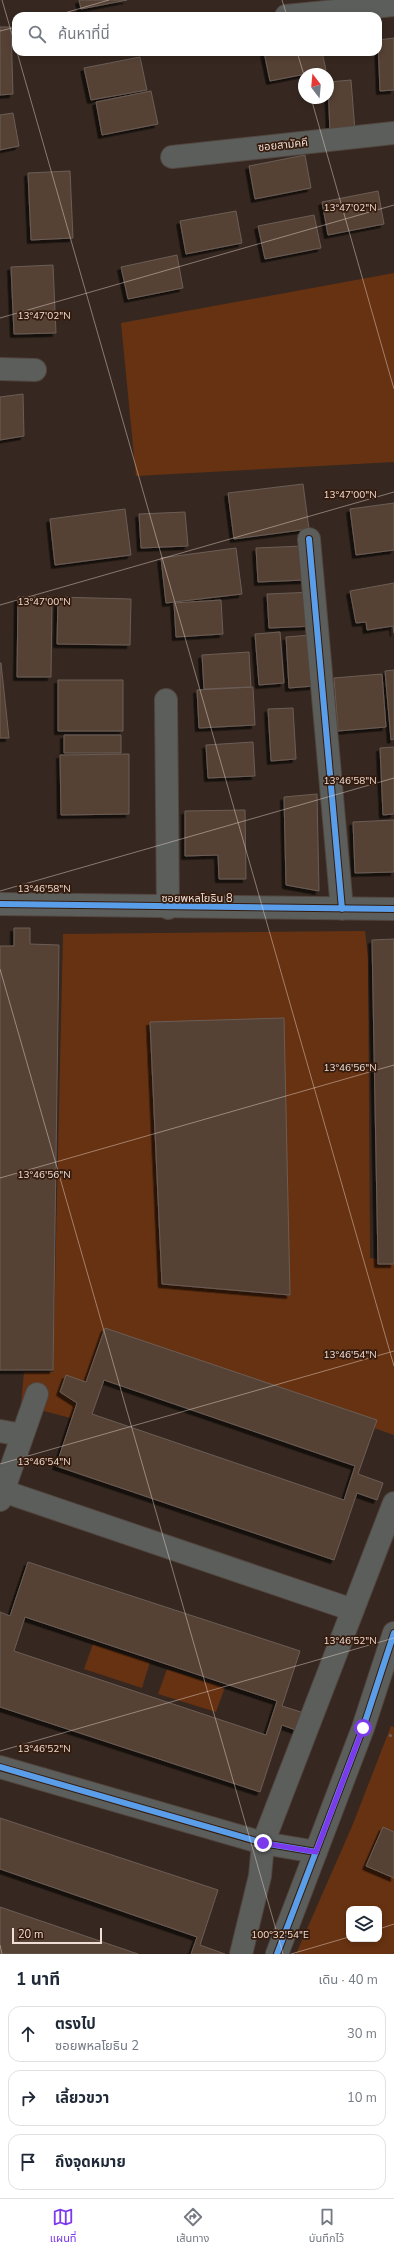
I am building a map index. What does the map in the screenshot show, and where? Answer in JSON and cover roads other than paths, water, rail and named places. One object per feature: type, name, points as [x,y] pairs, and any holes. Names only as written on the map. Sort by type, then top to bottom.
[{"type":"street","points":[[325,12],[394,5]]},
{"type":"street","name":"ซอยสามัคคี","points":[[172,157],[394,133]]},
{"type":"street","points":[[0,369],[35,370]]},
{"type":"street","points":[[309,539],[342,909]]},
{"type":"street","points":[[166,700],[168,908]]},
{"type":"street","name":"ซอยพหลโยธิน 8","points":[[0,904],[168,908],[394,909]]},
{"type":"street","points":[[38,1394],[22,1435],[2,1495],[353,1610]]},
{"type":"street","points":[[0,1431],[22,1435]]},
{"type":"street","points":[[241,1954],[260,1876],[263,1843],[394,1503]]},
{"type":"street","points":[[277,1954],[363,1728],[394,1633]]},
{"type":"street","points":[[0,1767],[263,1843],[316,1852]]}]
